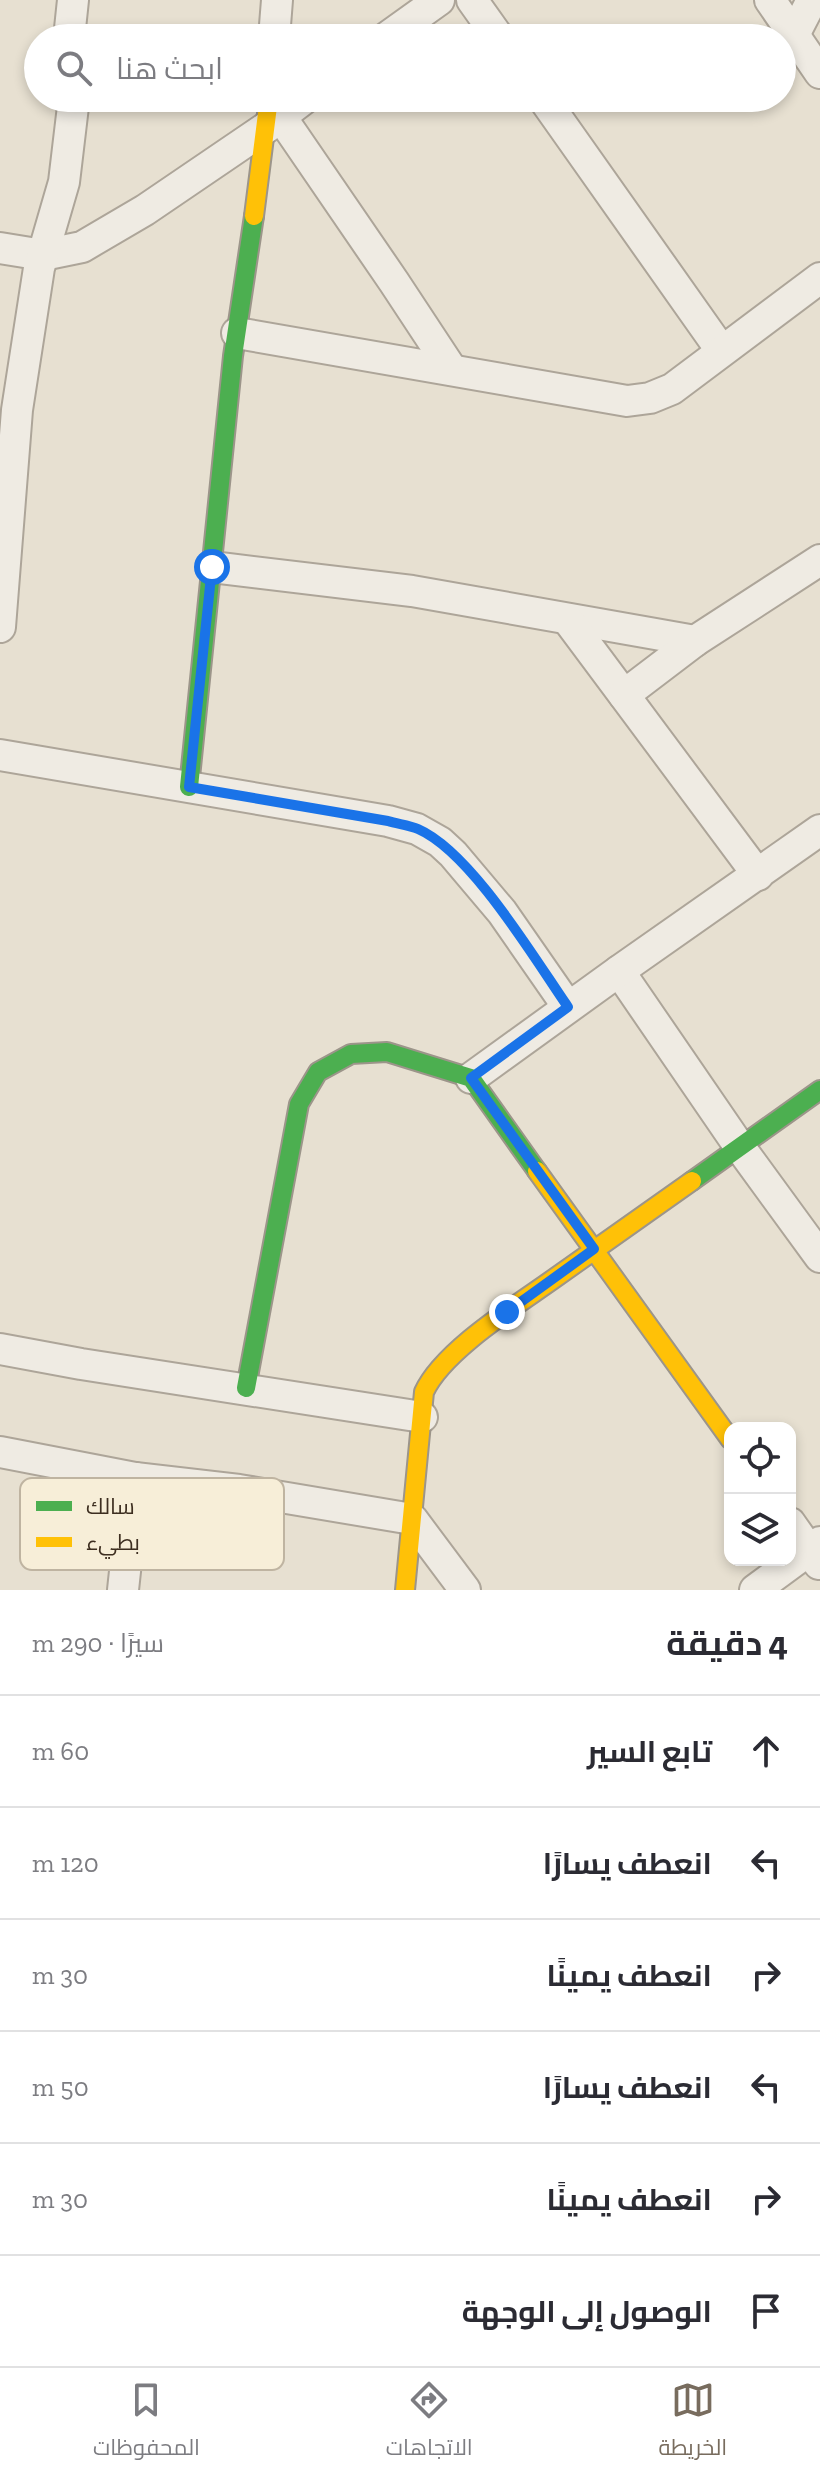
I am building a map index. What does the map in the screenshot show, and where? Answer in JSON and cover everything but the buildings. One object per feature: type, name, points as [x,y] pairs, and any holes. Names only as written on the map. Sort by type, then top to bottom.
[{"type":"street","points":[[70,24],[73,0]]},
{"type":"street","points":[[81,24],[84,0]]},
{"type":"street","points":[[275,24],[277,0]]},
{"type":"street","points":[[406,24],[439,0]]},
{"type":"street","points":[[472,0],[489,24]]},
{"type":"street","points":[[770,0],[786,24]]},
{"type":"street","points":[[796,31],[812,0]]},
{"type":"street","points":[[796,38],[820,73]]},
{"type":"street","points":[[0,627],[17,410],[43,255],[59,112]]},
{"type":"street","points":[[43,255],[64,182],[72,112]]},
{"type":"street","points":[[553,112],[721,350]]},
{"type":"street","points":[[0,248],[43,255],[82,247],[145,210],[272,114]]},
{"type":"street","points":[[189,787],[237,333],[272,114]]},
{"type":"street","points":[[272,114],[394,282],[452,370]]},
{"type":"street","points":[[237,333],[627,401],[650,398],[672,389],[820,278]]},
{"type":"street","points":[[624,695],[695,641],[820,560]]},
{"type":"street","points":[[212,567],[412,591],[695,641]]},
{"type":"street","points":[[568,620],[758,875]]},
{"type":"street","points":[[0,755],[388,821],[417,829],[440,842],[469,872],[502,912],[568,1007]]},
{"type":"street","points":[[471,1078],[820,830]]},
{"type":"street","points":[[619,971],[739,1146],[820,1257]]},
{"type":"street","points":[[246,1388],[299,1104],[318,1072],[351,1054],[387,1052],[471,1078],[724,1431]]},
{"type":"street","points":[[405,1590],[424,1392],[431,1377],[444,1362],[507,1312],[820,1090]]},
{"type":"street","points":[[0,1349],[422,1417]]},
{"type":"street","points":[[0,1452],[135,1478]]},
{"type":"street","points":[[284,1498],[412,1519],[465,1590]]},
{"type":"street","points":[[755,1590],[816,1552],[796,1530]]},
{"type":"street","points":[[123,1590],[125,1570]]},
{"type":"traffic: fast","points":[[189,787],[233,356],[254,216]]},
{"type":"traffic: fast","points":[[246,1388],[299,1104],[318,1072],[351,1054],[387,1052],[471,1078],[537,1171]]},
{"type":"traffic: fast","points":[[692,1181],[820,1090]]},
{"type":"traffic: slow","points":[[254,216],[267,112]]},
{"type":"traffic: slow","points":[[537,1171],[724,1431]]},
{"type":"traffic: slow","points":[[405,1590],[424,1392],[433,1377],[481,1331],[692,1181]]},
{"type":"route","points":[[212,567],[189,787],[388,821],[417,829],[440,842],[502,912],[568,1007],[471,1078],[594,1249],[507,1312]]}]
